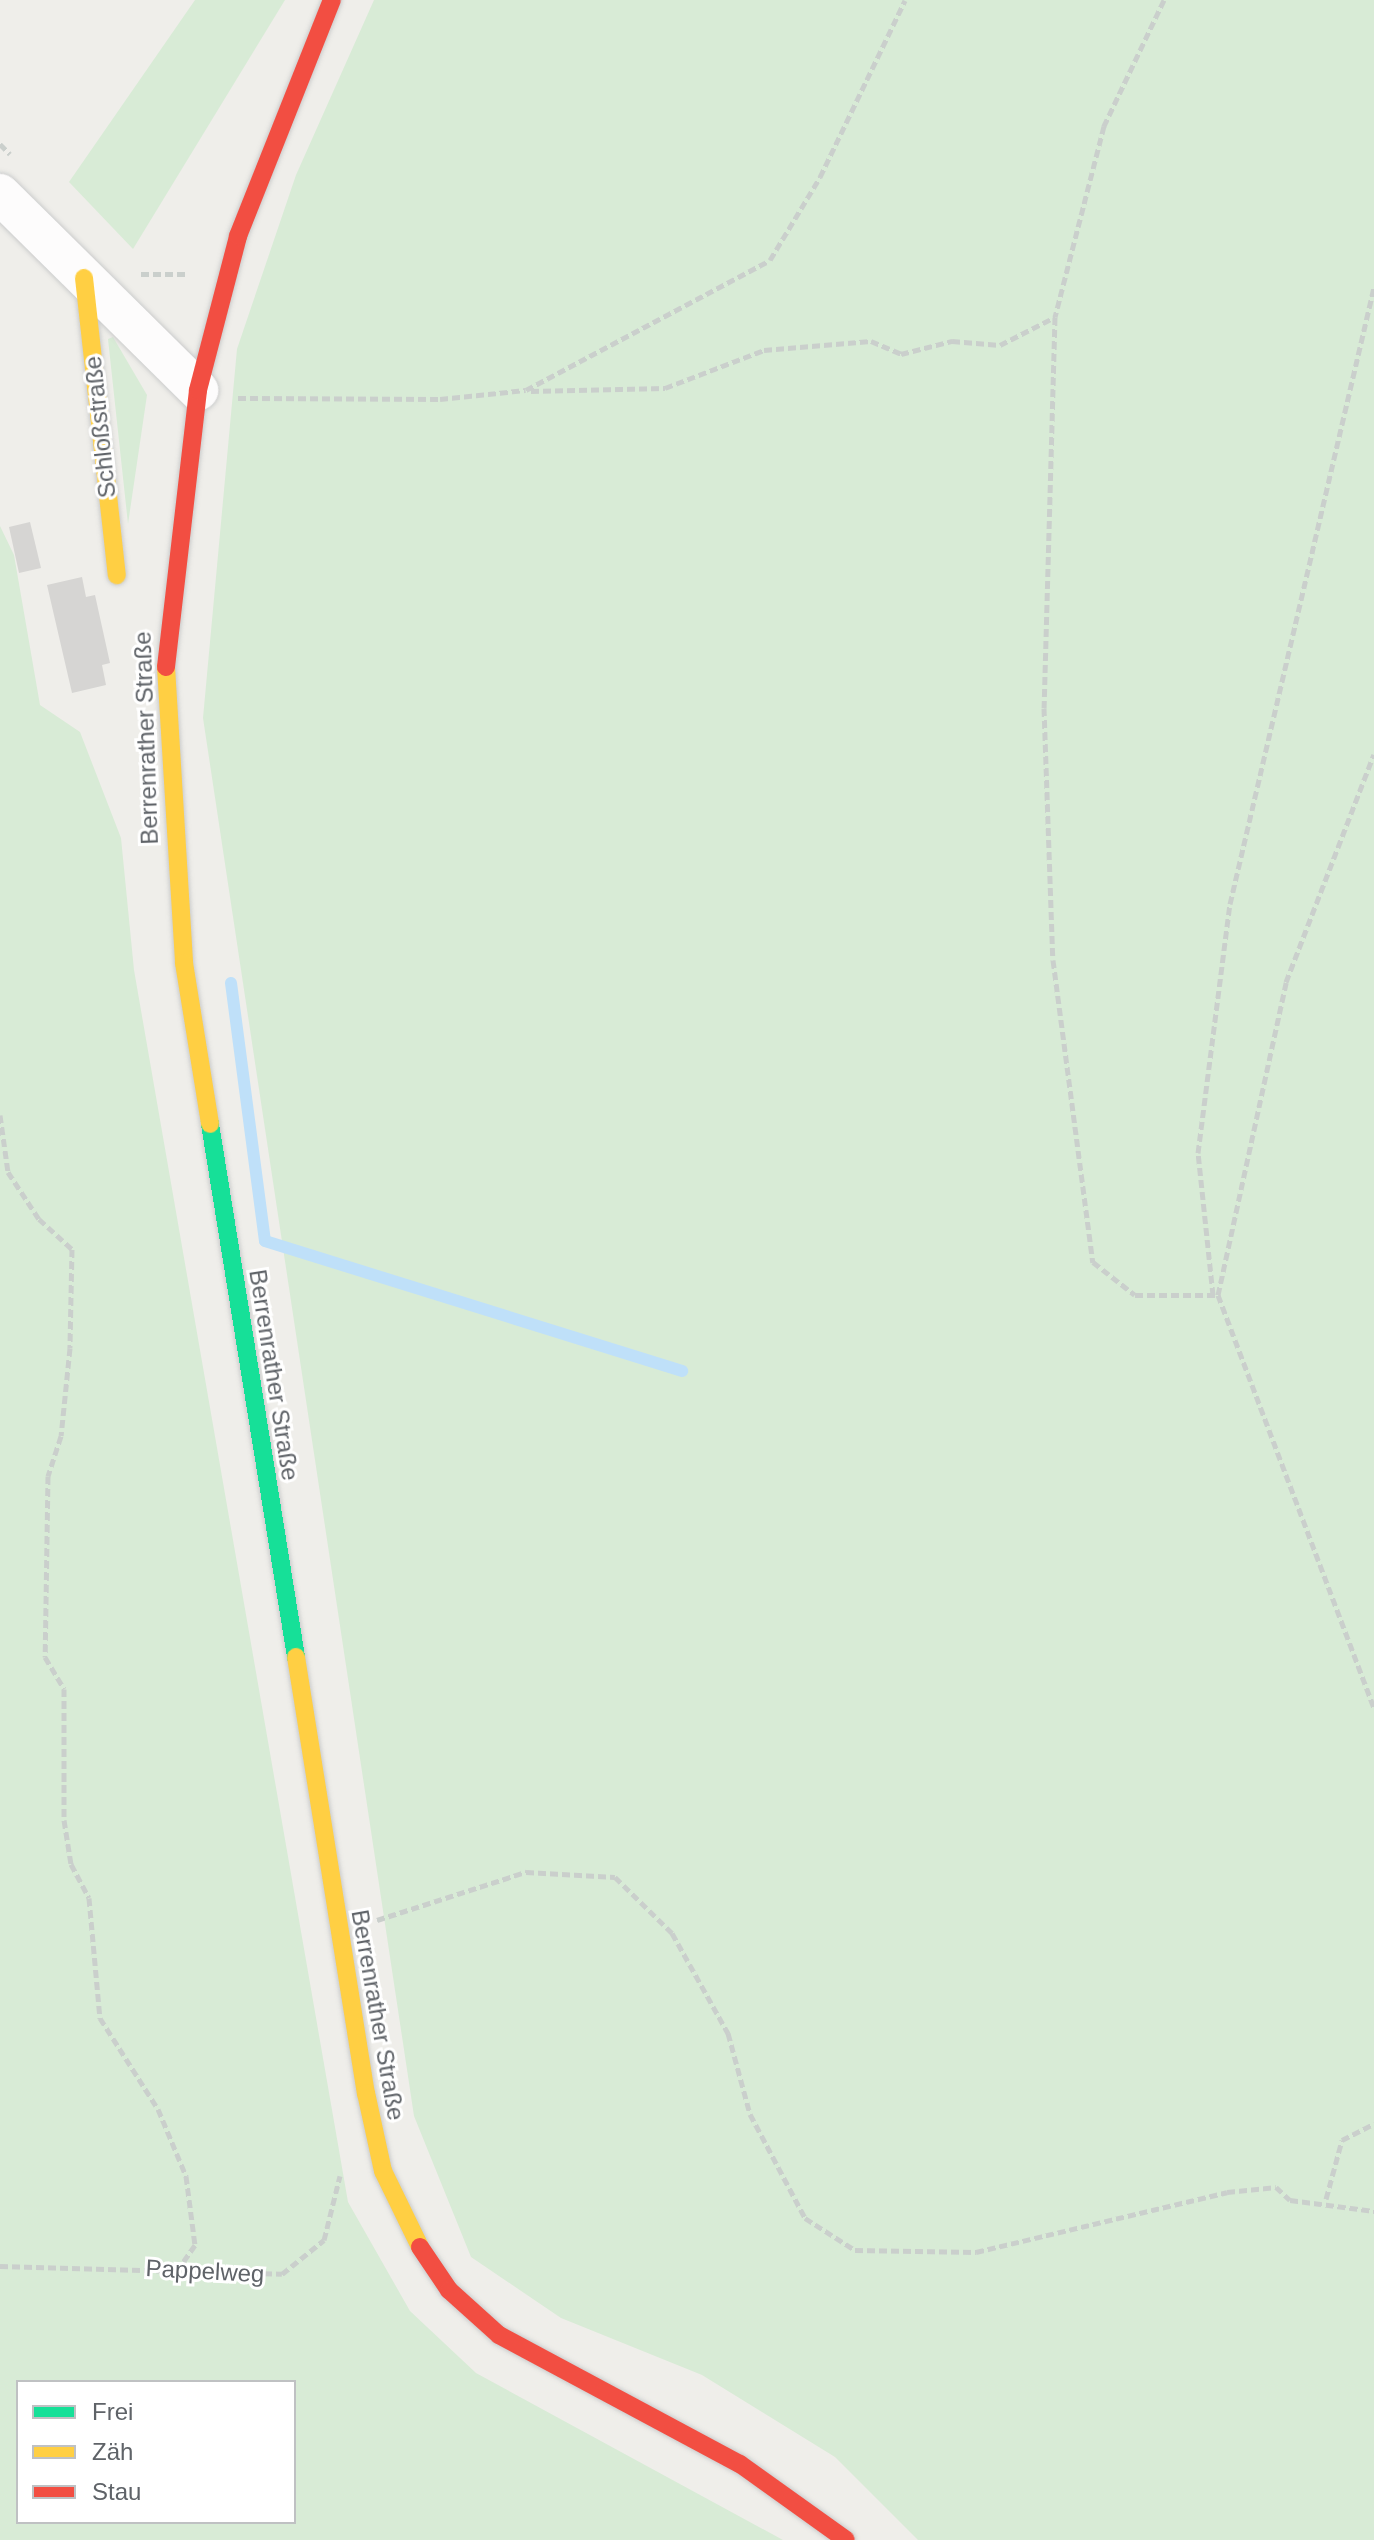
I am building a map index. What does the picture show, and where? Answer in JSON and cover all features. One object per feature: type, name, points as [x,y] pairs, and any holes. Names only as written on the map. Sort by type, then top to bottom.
[{"type":"main road","name":"Berrenrather Straße","points":[[332,0],[238,236],[198,390],[166,621],[172,846],[184,963],[338,1927],[383,2171],[408,2230],[449,2290],[499,2335],[740,2464],[846,2540]]},
{"type":"main road","name":"Schloßstraße","points":[[84,278],[117,575]]},
{"type":"street","points":[[0,194],[198,390]]},
{"type":"path","points":[[526,390],[770,260],[820,177],[905,0]]},
{"type":"path","points":[[1164,0],[1104,126],[1055,317],[1044,708],[1053,960],[1093,1262],[1135,1295],[1215,1295]]},
{"type":"path","points":[[1374,287],[1230,904],[1198,1153],[1215,1295],[1374,1707]]},
{"type":"path","points":[[198,390],[254,401],[440,399],[526,390],[665,388],[764,350],[871,341],[901,354],[952,341],[1000,345],[1055,317]]},
{"type":"path","points":[[1215,1295],[1286,982],[1374,754]]},
{"type":"path","points":[[0,1115],[8,1172],[39,1219],[72,1249],[70,1348],[61,1436],[48,1476],[45,1657],[64,1689],[64,1820],[71,1864],[89,1898],[100,2018],[158,2109],[186,2176],[195,2245],[178,2269]]},
{"type":"path","points":[[338,1927],[526,1872],[615,1877],[672,1933],[728,2033],[750,2114],[805,2218],[855,2250],[976,2252],[1227,2192],[1276,2187],[1290,2200],[1326,2199],[1374,2211]]},
{"type":"path","points":[[1326,2199],[1342,2140],[1374,2124]]},
{"type":"path","name":"Pappelweg","points":[[0,2266],[282,2274],[324,2240],[342,2169]]},
{"type":"green space","points":[[195,0],[285,0],[133,249],[69,182]]},
{"type":"green space","points":[[374,0],[1374,0],[1374,2540],[918,2540],[835,2457],[702,2375],[561,2318],[471,2257],[414,2116],[203,718],[237,349],[296,175]]},
{"type":"green space","points":[[113,337],[147,395],[128,524],[108,339]]},
{"type":"green space","points":[[0,526],[14,555],[40,705],[80,732],[121,838],[134,970],[348,2202],[410,2311],[476,2373],[783,2540],[0,2540]]},
{"type":"building","points":[[30,522],[41,568],[19,573],[9,527]]},
{"type":"building","points":[[82,577],[86,597],[95,595],[110,663],[102,665],[106,685],[72,693],[47,585]]},
{"type":"waterway","points":[[231,983],[265,1241],[682,1371]]},
{"type":"traffic: fast","points":[[210,1124],[296,1657]]},
{"type":"traffic: slow","points":[[84,278],[117,575]]},
{"type":"traffic: slow","points":[[166,667],[184,963],[210,1124]]},
{"type":"traffic: slow","points":[[296,1657],[366,2093],[383,2171],[420,2247]]},
{"type":"traffic: jam","points":[[166,667],[198,390],[238,236],[332,0]]},
{"type":"traffic: jam","points":[[420,2247],[449,2290],[499,2335],[740,2464],[846,2540]]}]
